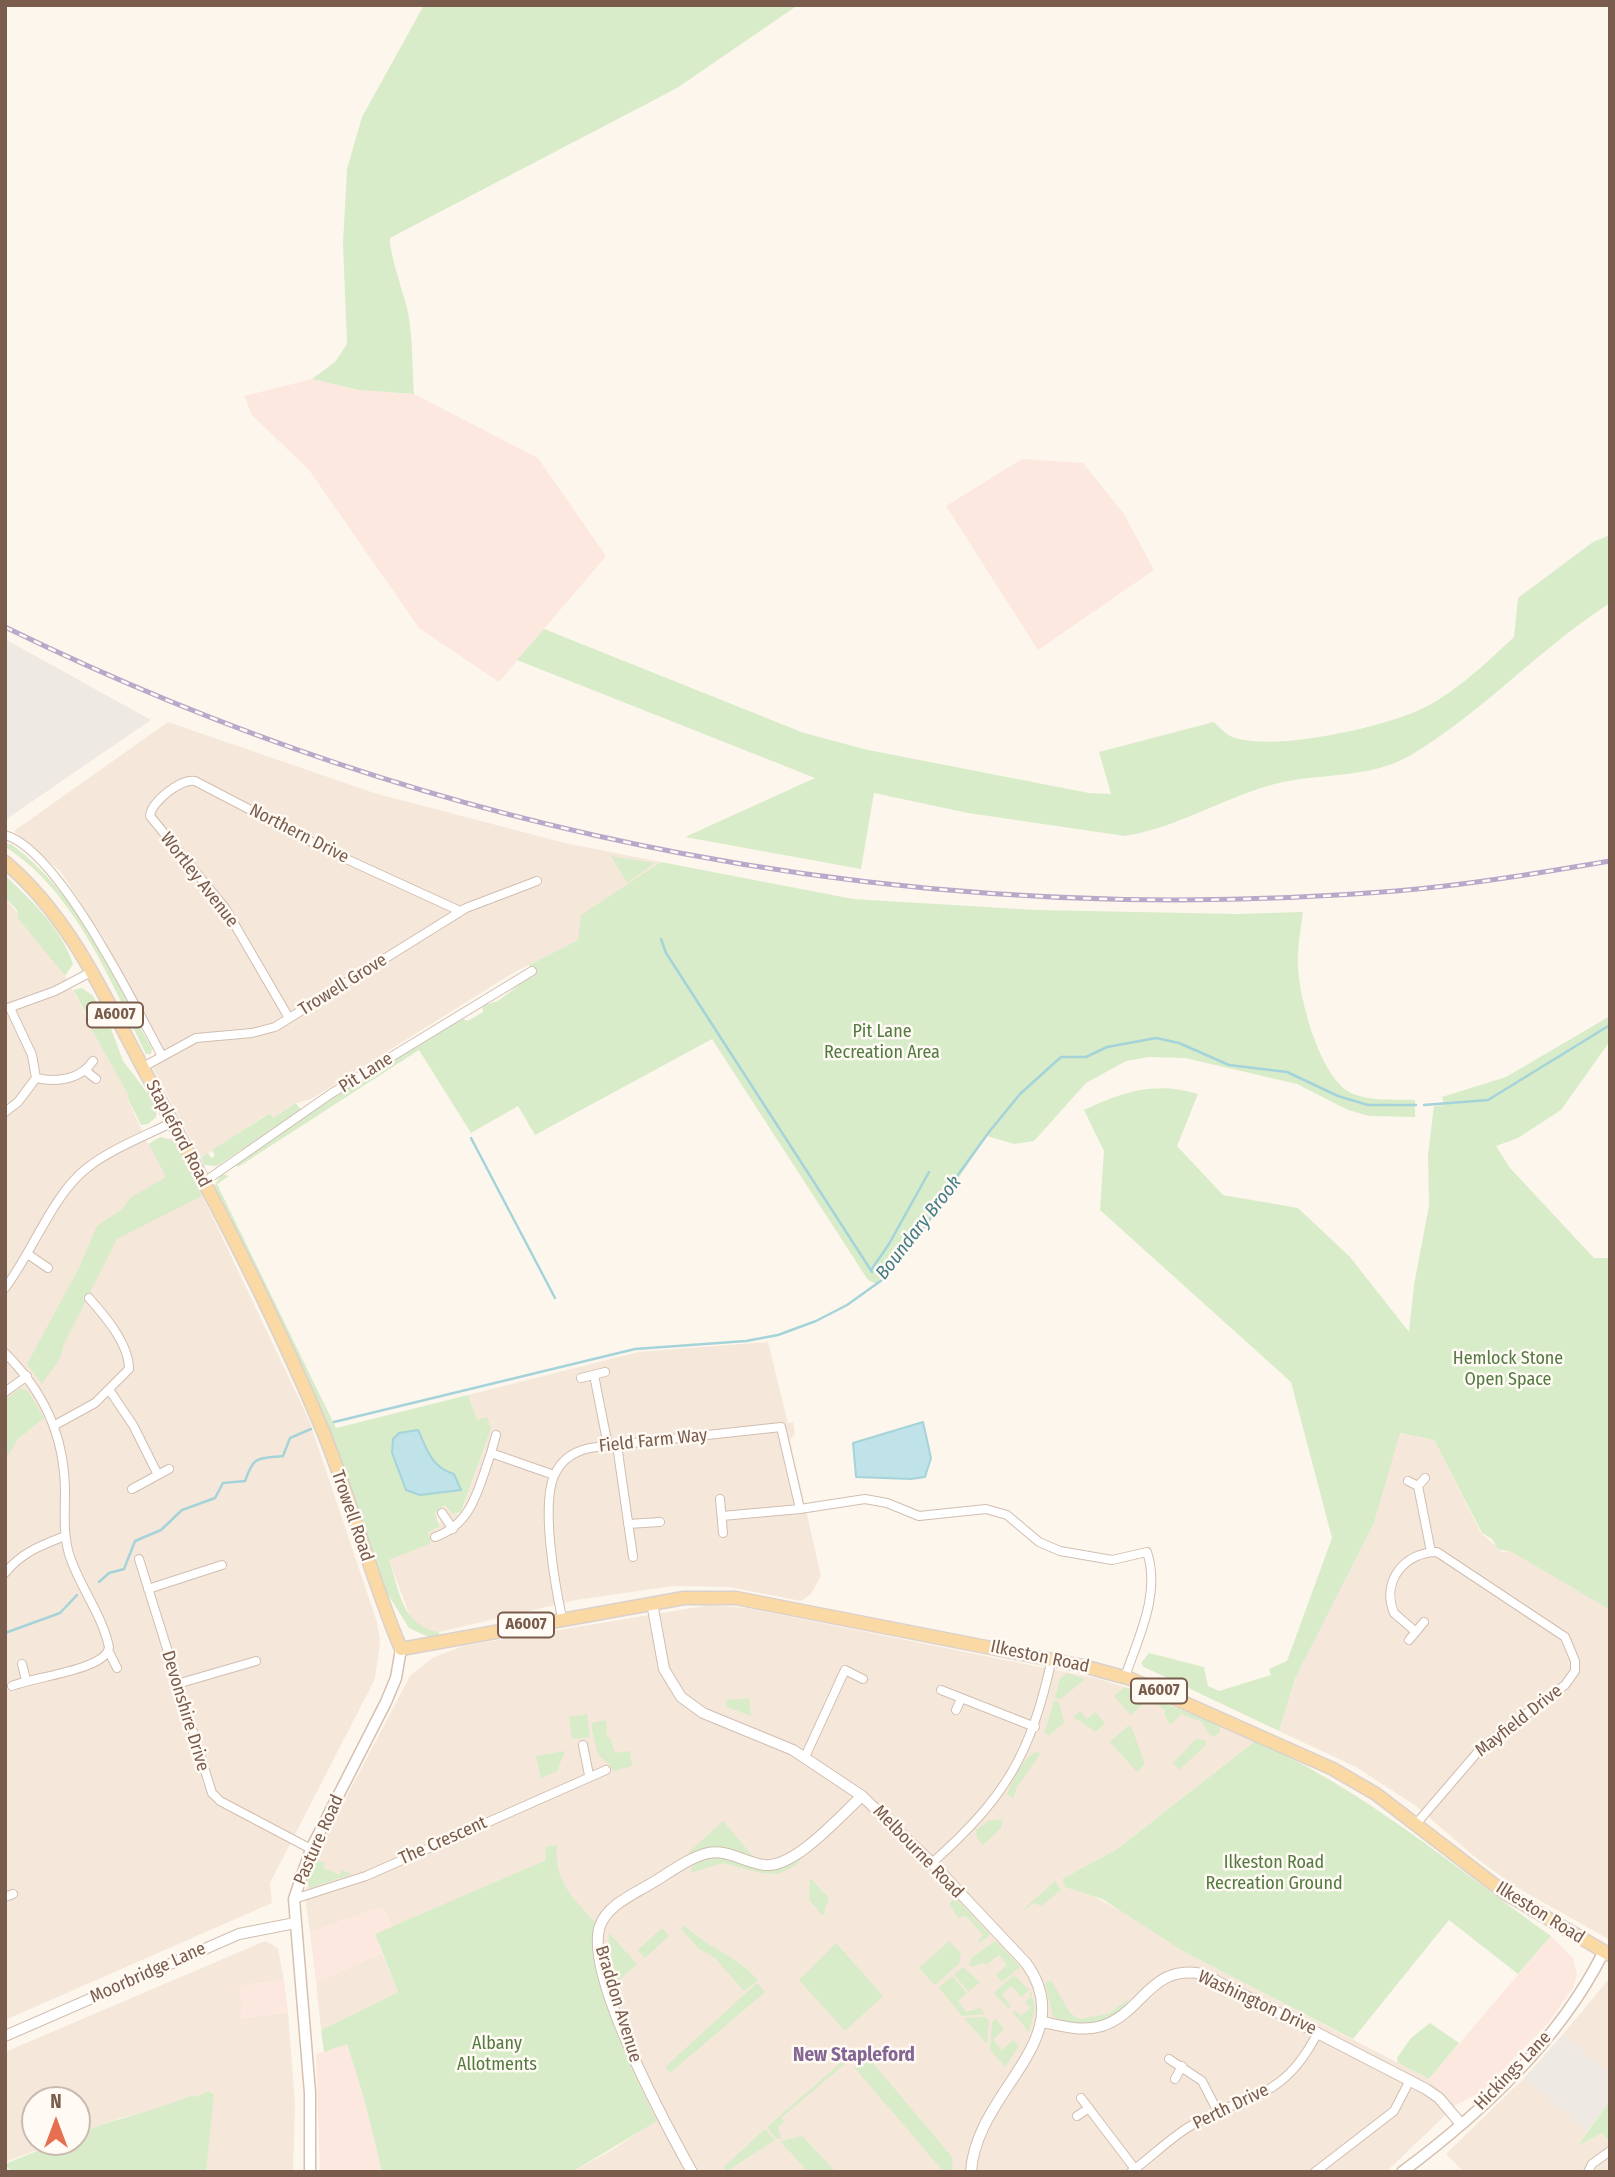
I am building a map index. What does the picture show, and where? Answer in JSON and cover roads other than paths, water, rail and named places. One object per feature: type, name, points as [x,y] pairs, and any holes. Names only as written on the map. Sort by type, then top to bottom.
[{"type":"main road","name":"Stapleford Road","points":[[5,862],[49,907],[91,972],[204,1182],[321,1426]]},
{"type":"main road","name":"Trowell Road","points":[[321,1426],[383,1607],[401,1649]]},
{"type":"main road","name":"Ilkeston Road","points":[[401,1649],[562,1618],[708,1596],[736,1598],[1052,1658],[1125,1677],[1333,1769],[1376,1794],[1505,1893],[1607,1954]]},
{"type":"main road","name":"Pasture Road","points":[[310,2172],[310,2093],[294,1899],[311,1849],[386,1702],[396,1678],[401,1649]]},
{"type":"main road","name":"Hickings Lane","points":[[1402,2172],[1414,2168],[1492,2096],[1554,2030],[1607,1954]]},
{"type":"street","name":"Northern Drive","points":[[149,814],[154,805],[185,780],[195,781],[331,852],[460,911]]},
{"type":"street","name":"Wortley Avenue","points":[[149,814],[225,908],[289,1018]]},
{"type":"street","name":"Stapleford Road","points":[[5,835],[34,856],[74,901],[162,1056]]},
{"type":"street","name":"Trowell Grove","points":[[143,1067],[204,1035],[252,1033],[275,1027],[460,911],[537,881]]},
{"type":"street","name":"Pit Lane","points":[[204,1182],[332,1093],[532,971]]},
{"type":"street","points":[[5,1112],[18,1102],[36,1079],[32,1055],[8,1008],[55,991],[91,972]]},
{"type":"street","points":[[36,1079],[53,1081],[86,1072],[93,1061]]},
{"type":"street","points":[[86,1072],[96,1079]]},
{"type":"street","points":[[5,1288],[29,1255],[55,1207],[87,1168],[173,1122]]},
{"type":"street","points":[[29,1255],[48,1268]]},
{"type":"street","points":[[55,1425],[110,1391],[129,1369],[129,1359],[89,1298]]},
{"type":"street","points":[[5,1353],[27,1376],[55,1425],[63,1456],[65,1536],[70,1555],[117,1668]]},
{"type":"street","points":[[581,1378],[605,1372]]},
{"type":"street","points":[[594,1375],[613,1445],[633,1557]]},
{"type":"street","points":[[5,1392],[27,1376]]},
{"type":"street","points":[[110,1391],[133,1425],[157,1473]]},
{"type":"street","name":"Field Farm Way","points":[[554,1475],[573,1453],[613,1445],[781,1427],[800,1508]]},
{"type":"street","points":[[435,1537],[453,1529],[471,1510],[496,1435]]},
{"type":"street","points":[[491,1452],[554,1475],[549,1538],[562,1618]]},
{"type":"street","points":[[132,1489],[157,1473],[169,1469]]},
{"type":"street","points":[[1418,1486],[1425,1478]]},
{"type":"street","points":[[1408,1481],[1418,1486]]},
{"type":"street","points":[[1416,1632],[1394,1613],[1390,1588],[1403,1564],[1414,1557],[1431,1552],[1418,1486]]},
{"type":"street","points":[[720,1499],[723,1533]]},
{"type":"street","points":[[722,1516],[864,1499],[887,1503],[919,1516],[986,1509],[1007,1515],[1039,1542],[1060,1551],[1112,1560],[1147,1552],[1152,1580],[1150,1601],[1125,1677]]},
{"type":"street","points":[[442,1513],[453,1529]]},
{"type":"street","points":[[628,1524],[660,1522]]},
{"type":"street","points":[[5,1573],[18,1557],[65,1536]]},
{"type":"street","name":"Mayfield Drive","points":[[1416,1824],[1482,1747],[1556,1693],[1575,1671],[1573,1651],[1565,1637],[1444,1557],[1431,1552]]},
{"type":"street","name":"Devonshire Drive","points":[[139,1559],[212,1793],[220,1801],[311,1849]]},
{"type":"street","points":[[148,1589],[222,1565]]},
{"type":"street","name":"Melbourne Road","points":[[652,1603],[664,1669],[681,1697],[703,1713],[780,1743],[806,1757],[862,1796],[932,1863],[1029,1968],[1042,1996],[1043,2022]]},
{"type":"street","points":[[1409,1640],[1424,1622]]},
{"type":"street","points":[[12,1686],[26,1680],[70,1672],[109,1652]]},
{"type":"street","points":[[932,1863],[977,1821],[1001,1793],[1035,1727],[1052,1658]]},
{"type":"street","points":[[177,1684],[256,1661]]},
{"type":"street","points":[[22,1664],[26,1680]]},
{"type":"street","points":[[806,1757],[845,1670],[863,1679]]},
{"type":"street","points":[[941,1690],[1035,1727]]},
{"type":"street","points":[[956,1710],[961,1699]]},
{"type":"street","points":[[583,1745],[589,1775]]},
{"type":"street","name":"The Crescent","points":[[294,1899],[366,1876],[589,1775],[606,1770]]},
{"type":"street","name":"Braddon Avenue","points":[[692,2172],[654,2104],[625,2038],[598,1951],[600,1925],[611,1909],[707,1853],[720,1853],[764,1865],[784,1862],[862,1796]]},
{"type":"street","name":"Moorbridge Lane","points":[[5,2036],[239,1934],[295,1923]]},
{"type":"street","name":"Washington Drive","points":[[1043,2022],[1080,2029],[1100,2027],[1116,2019],[1158,1981],[1180,1972],[1191,1971],[1211,1977],[1410,2080],[1439,2098],[1461,2124]]},
{"type":"street","points":[[971,2172],[973,2152],[984,2122],[1033,2047],[1043,2022]]},
{"type":"street","name":"Perth Drive","points":[[1133,2170],[1188,2127],[1248,2101],[1291,2074],[1304,2059],[1318,2032]]},
{"type":"street","points":[[1169,2059],[1202,2081],[1218,2112]]},
{"type":"street","points":[[1175,2079],[1182,2066]]},
{"type":"street","points":[[1315,2172],[1394,2110],[1410,2080]]},
{"type":"street","points":[[1081,2098],[1133,2170]]},
{"type":"street","points":[[1077,2116],[1089,2108]]},
{"type":"street","points":[[1588,2172],[1592,2164],[1610,2151]]},
{"type":"water","points":[[923,1422],[931,1458],[925,1477],[856,1477],[853,1443]]},
{"type":"water","points":[[418,1430],[435,1462],[454,1474],[461,1490],[420,1495],[406,1490],[392,1453],[393,1439],[399,1433]]},
{"type":"waterway","points":[[661,939],[666,953],[872,1272]]},
{"type":"waterway","name":"Boundary Brook","points":[[1424,1105],[1488,1100],[1610,1025]]},
{"type":"waterway","name":"Boundary Brook","points":[[334,1422],[635,1349],[746,1341],[778,1335],[816,1321],[847,1305],[882,1280],[929,1221],[939,1201],[989,1132],[1020,1094],[1061,1057],[1086,1057],[1107,1047],[1156,1038],[1179,1043],[1229,1065],[1287,1072],[1338,1096],[1368,1105],[1416,1105]]},
{"type":"waterway","points":[[471,1138],[555,1298]]},
{"type":"waterway","points":[[871,1270],[889,1244],[929,1172]]},
{"type":"waterway","name":"Boundary Brook","points":[[99,1582],[109,1573],[124,1569],[135,1541],[161,1530],[182,1510],[215,1498],[223,1483],[245,1481],[257,1460],[283,1456],[290,1438],[311,1429]]},
{"type":"waterway","name":"Boundary Brook","points":[[5,1633],[60,1613],[77,1595]]},
{"type":"railway","points":[[5,627],[170,701],[338,764],[509,814],[682,854],[858,881],[1036,896],[1215,900],[1396,891],[1610,861]]},
{"type":"district","name":"New Stapleford","points":[[854,2056]]},
{"type":"park label","name":"Pit Lane Recreation Area","points":[[882,1042]]},
{"type":"park label","name":"Hemlock Stone Open Space","points":[[1508,1369]]},
{"type":"park label","name":"Ilkeston Road Recreation Ground","points":[[1274,1874]]},
{"type":"park label","name":"Albany Allotments","points":[[497,2054]]}]
